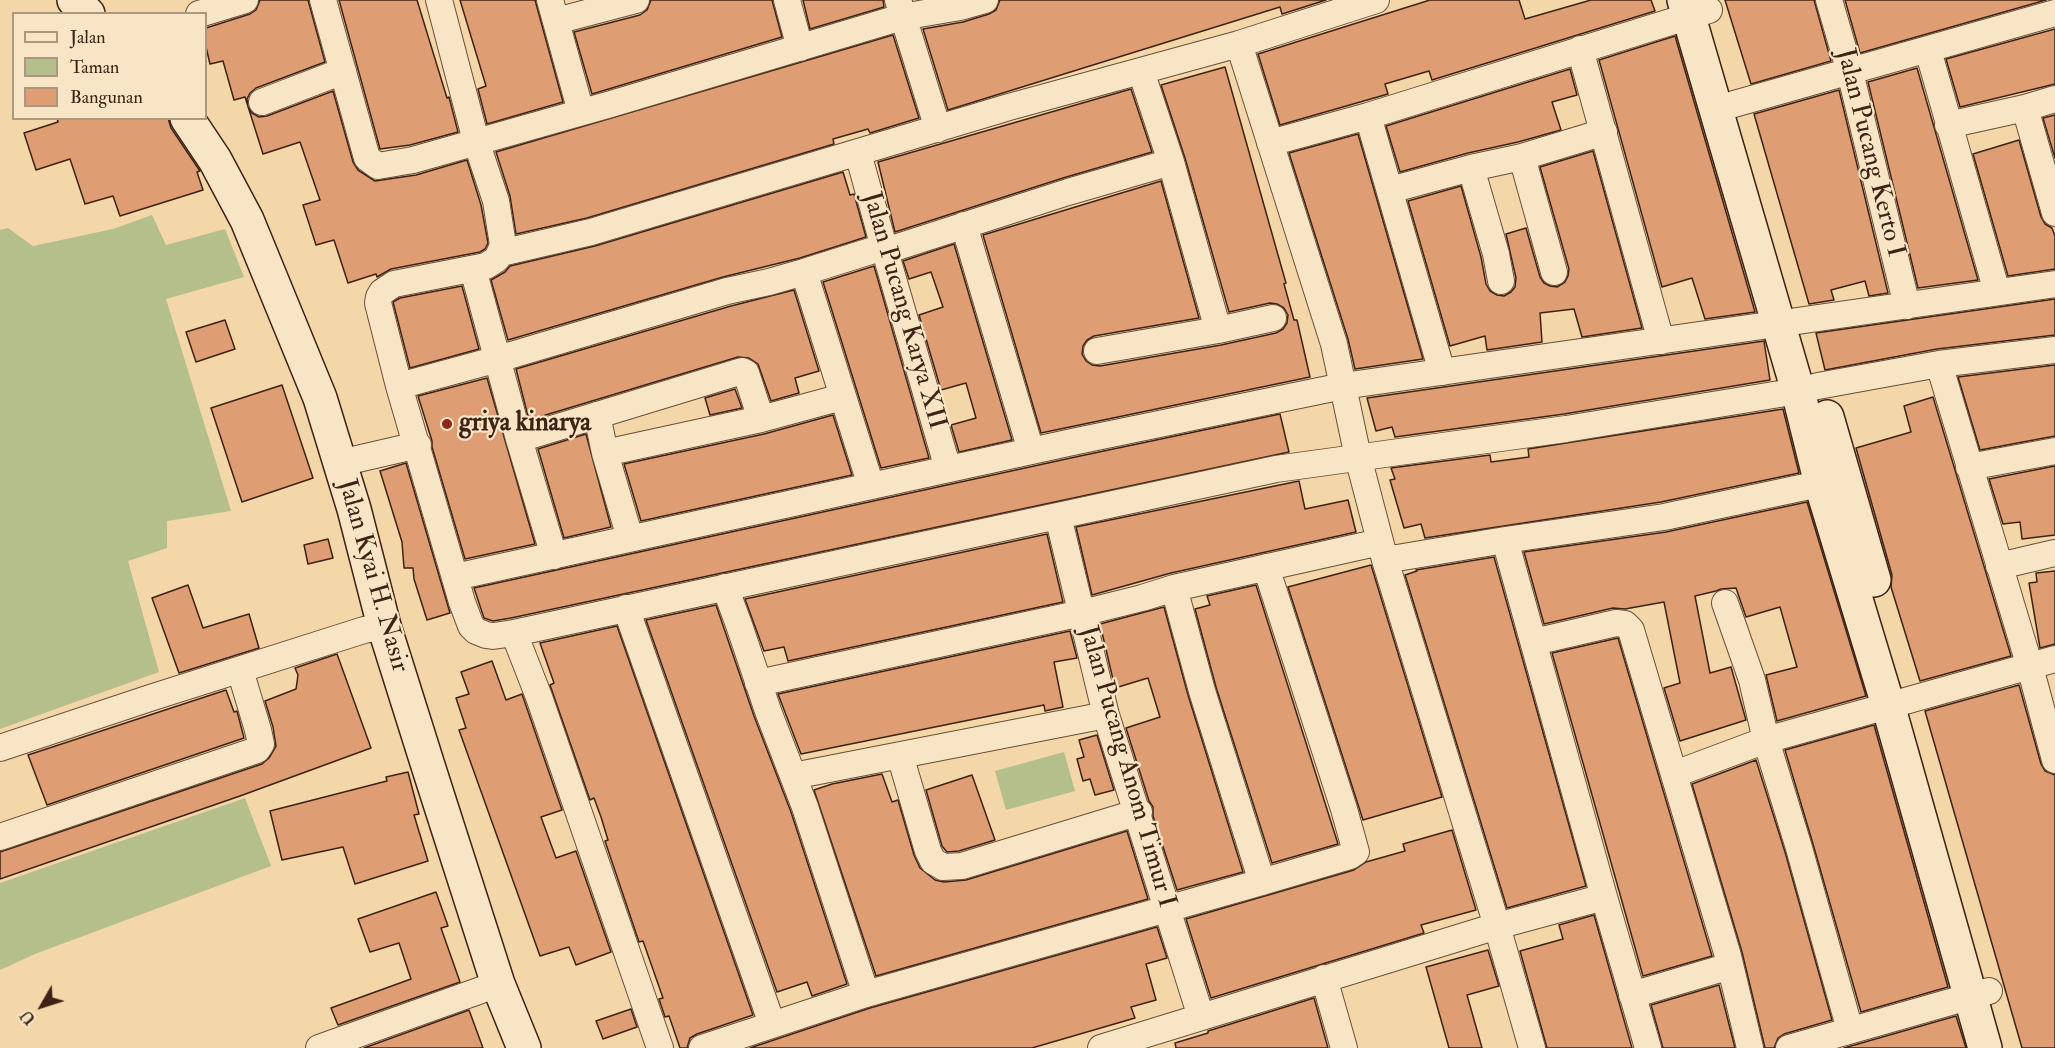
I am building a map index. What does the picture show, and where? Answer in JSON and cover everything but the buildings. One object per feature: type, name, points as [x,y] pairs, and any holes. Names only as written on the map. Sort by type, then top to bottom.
[{"type":"main road","points":[[74,0],[86,12]]},
{"type":"main road","points":[[1697,7],[1734,104],[1788,323]]},
{"type":"main road","points":[[1697,7],[1808,388],[1832,481],[1898,702],[1979,994],[1985,1048]]},
{"type":"main road","name":"Jalan Kyai H. Nasir","points":[[188,120],[215,160],[247,220],[316,387],[358,459],[384,626],[498,984],[524,1048]]},
{"type":"main road","points":[[1979,994],[2006,1048]]},
{"type":"street","points":[[206,12],[245,0]]},
{"type":"street","points":[[323,0],[367,158],[375,165],[388,166],[800,48],[900,9],[960,7],[985,0]]},
{"type":"street","points":[[439,0],[476,141],[496,201],[502,234],[501,253]]},
{"type":"street","points":[[581,112],[553,10],[636,0]]},
{"type":"street","points":[[787,0],[800,48]]},
{"type":"street","points":[[1376,0],[1335,6],[1239,44],[1009,107],[591,232],[501,253],[486,267],[394,284],[386,288],[379,297],[379,311],[431,498],[471,626],[476,631],[493,636],[514,633],[1276,469],[1566,429],[1939,364],[2055,350]]},
{"type":"street","name":"Jalan Pucang Kerto I","points":[[1829,0],[1850,72],[1907,306]]},
{"type":"street","points":[[1270,143],[1368,116],[1580,49],[1697,7]]},
{"type":"street","points":[[900,9],[938,129]]},
{"type":"street","points":[[1734,104],[2055,13]]},
{"type":"street","points":[[1239,44],[1334,344],[1358,457],[1382,551],[1532,1048]]},
{"type":"street","points":[[1580,49],[1661,341]]},
{"type":"street","points":[[1928,50],[1997,292]]},
{"type":"street","points":[[262,102],[343,71]]},
{"type":"street","points":[[1141,71],[1171,162],[1218,330]]},
{"type":"street","points":[[1948,125],[2055,99]]},
{"type":"street","points":[[2025,108],[2051,187],[2055,213]]},
{"type":"street","points":[[1368,116],[1442,372]]},
{"type":"street","points":[[1390,190],[1522,157],[1604,132]]},
{"type":"street","name":"Jalan Pucang Karya XII","points":[[858,153],[948,469]]},
{"type":"street","points":[[1522,157],[1554,272]]},
{"type":"street","points":[[399,386],[727,291],[804,272],[877,249],[885,251],[1171,162]]},
{"type":"street","points":[[1472,168],[1502,281]]},
{"type":"street","points":[[964,225],[1031,451]]},
{"type":"street","points":[[474,269],[519,439],[555,556]]},
{"type":"street","points":[[804,272],[871,486]]},
{"type":"street","points":[[455,577],[1031,451],[1343,386],[2055,284]]},
{"type":"street","points":[[1097,351],[1273,318]]},
{"type":"street","points":[[1939,364],[2030,666],[2055,760]]},
{"type":"street","points":[[519,439],[742,371],[746,373],[761,419]]},
{"type":"street","points":[[605,453],[761,419],[842,397]]},
{"type":"street","points":[[597,415],[605,453],[630,538]]},
{"type":"street","points":[[358,459],[418,446]]},
{"type":"street","points":[[1969,467],[2055,451]]},
{"type":"street","points":[[758,683],[1082,613],[1174,588],[1266,567],[1382,551],[1505,540],[1664,517],[1832,481]]},
{"type":"street","name":"Jalan Pucang Anom Timur I","points":[[1058,516],[1106,715],[1202,1017]]},
{"type":"street","points":[[1505,540],[1648,1048]]},
{"type":"street","points":[[1999,566],[2055,553]]},
{"type":"street","points":[[702,1048],[866,994],[1262,882],[1350,856],[1356,852],[1344,808],[1266,567]]},
{"type":"street","points":[[724,587],[740,625],[758,683],[794,776],[866,994]]},
{"type":"street","points":[[1174,588],[1202,691],[1262,882]]},
{"type":"street","points":[[1725,603],[1752,680],[1766,740],[1850,1030]]},
{"type":"street","points":[[626,608],[772,1024]]},
{"type":"street","points":[[1534,642],[1616,623],[1622,623],[1631,630],[1730,966],[1750,1048]]},
{"type":"street","points":[[0,748],[364,630],[384,626]]},
{"type":"street","points":[[514,633],[539,697],[660,1048]]},
{"type":"street","points":[[1675,774],[1766,740],[2055,659]]},
{"type":"street","points":[[0,837],[257,750],[261,744],[240,670]]},
{"type":"street","points":[[794,776],[1106,715]]},
{"type":"street","points":[[900,755],[928,851],[933,861],[943,867],[963,866],[1009,850],[1138,813]]},
{"type":"street","points":[[1101,1048],[1497,926],[1604,897]]},
{"type":"street","points":[[1632,995],[1730,966]]},
{"type":"street","points":[[1324,978],[1344,1048]]},
{"type":"street","points":[[323,1047],[498,984]]},
{"type":"street","points":[[1789,1048],[1979,994]]},
{"type":"green space","points":[[152,215],[166,245],[225,229],[244,277],[166,299],[231,511],[167,521],[167,548],[128,561],[159,672],[0,729],[0,230],[8,228],[33,246],[113,229]]},
{"type":"green space","points":[[1064,752],[1075,791],[1006,810],[995,771]]},
{"type":"green space","points":[[245,798],[271,866],[35,954],[0,970],[0,883]]},
{"type":"place","name":"griya kinarya","points":[[447,424]]}]
